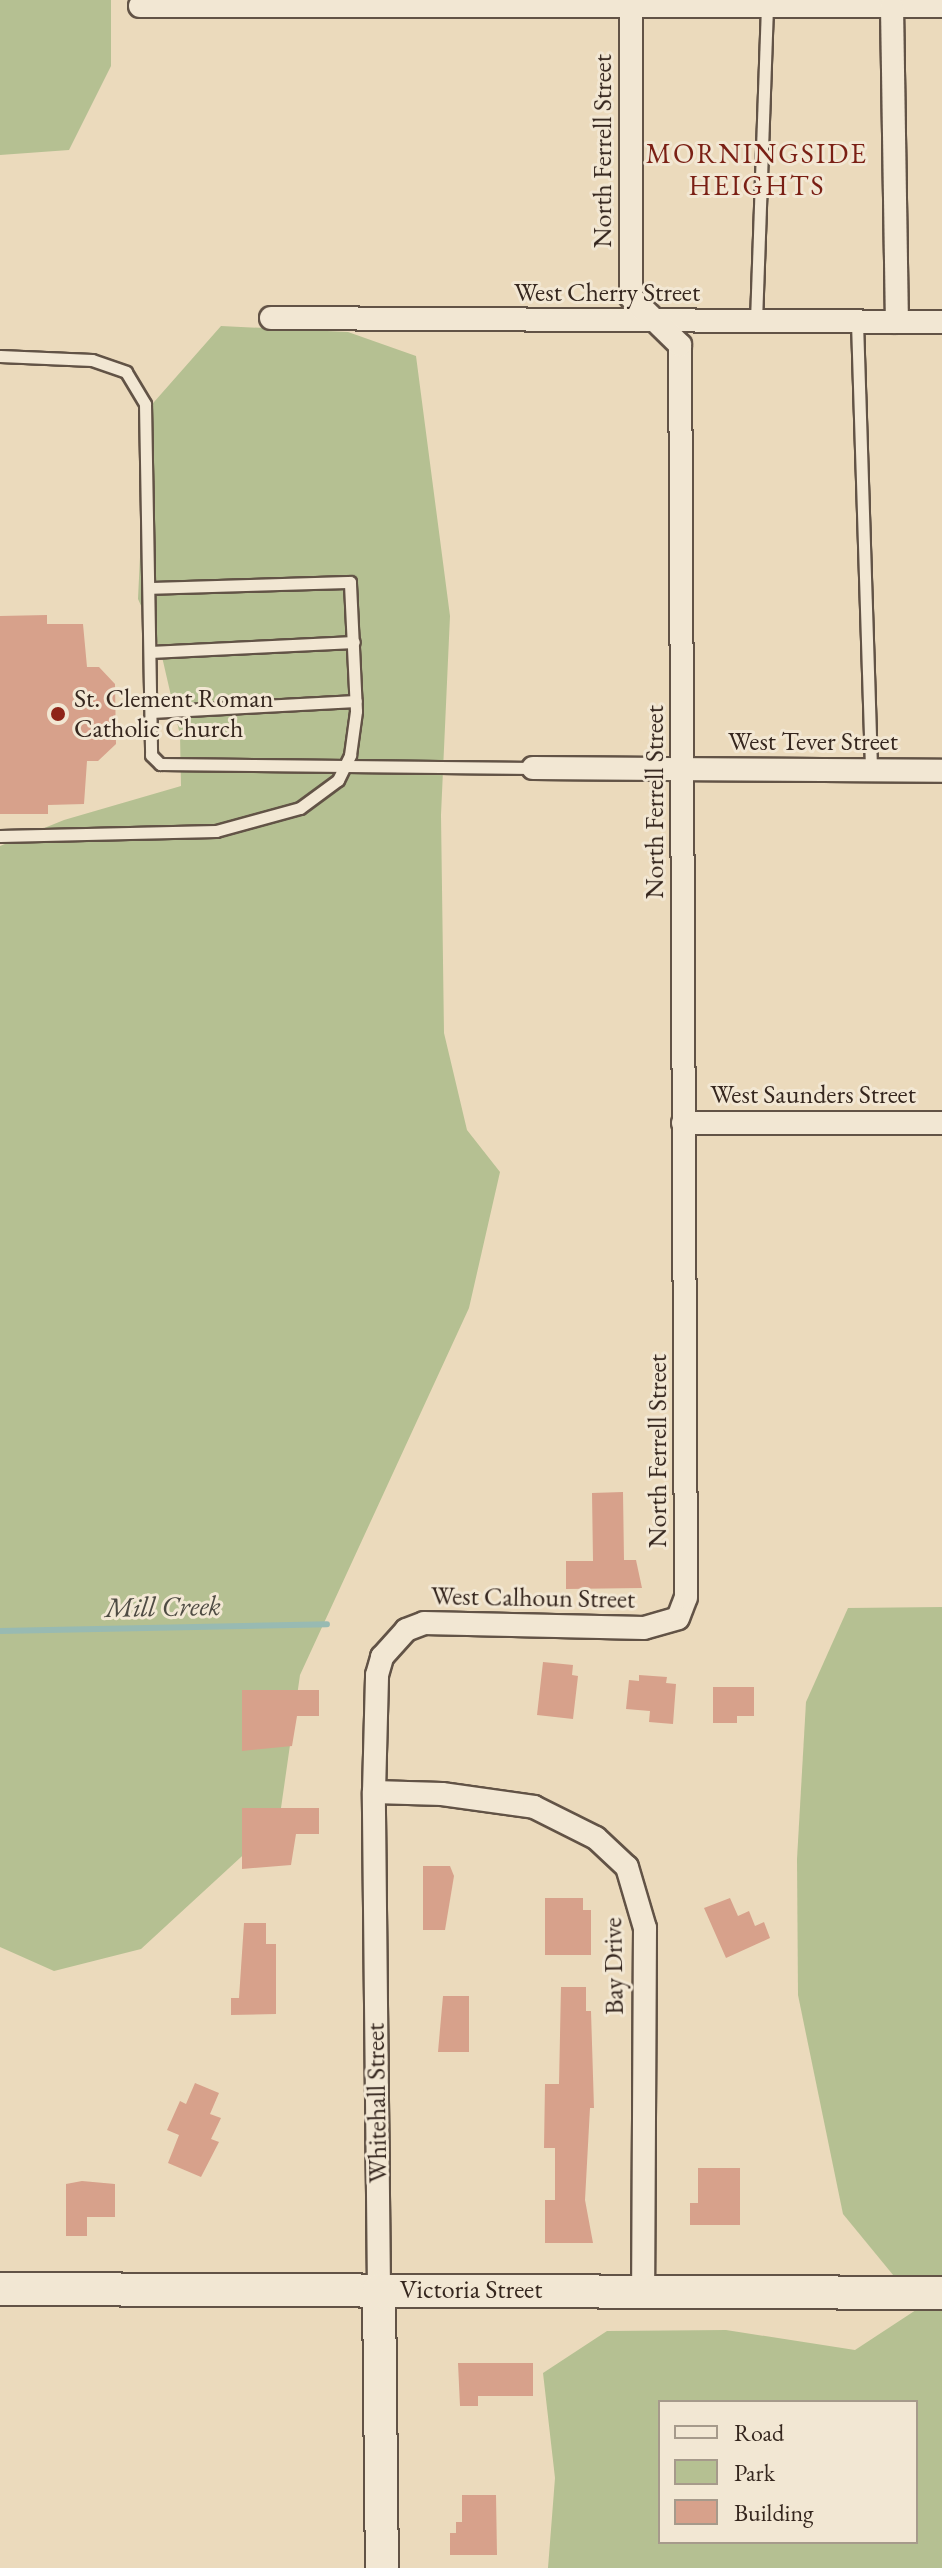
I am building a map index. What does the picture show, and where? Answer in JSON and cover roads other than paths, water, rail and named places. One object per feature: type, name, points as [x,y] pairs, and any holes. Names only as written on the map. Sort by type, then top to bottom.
[{"type":"street","points":[[140,6],[631,6],[740,3],[767,7],[942,6]]},
{"type":"street","points":[[897,322],[904,4]]},
{"type":"street","name":"North Ferrell Street","points":[[631,6],[631,297],[680,345],[687,1587],[678,1618]]},
{"type":"street","name":"West Cherry Street","points":[[271,318],[942,322]]},
{"type":"street","name":"West Tever Street","points":[[533,768],[942,771]]},
{"type":"street","name":"West Saunders Street","points":[[683,1123],[942,1123]]},
{"type":"street","name":"West Calhoun Street","points":[[392,1642],[406,1630],[442,1621],[620,1629],[658,1626],[678,1618]]},
{"type":"street","name":"Whitehall Street","points":[[382,2568],[374,1792],[377,1675],[392,1642]]},
{"type":"street","name":"Bay Drive","points":[[374,1792],[442,1794],[534,1807],[596,1838],[627,1867],[645,1928],[643,2291]]},
{"type":"street","name":"Victoria Street","points":[[0,2289],[942,2293]]},
{"type":"lane","points":[[756,322],[767,7]]},
{"type":"lane","points":[[857,322],[871,770]]},
{"type":"lane","points":[[0,356],[92,360],[126,372],[145,404],[151,755],[160,764],[533,768]]},
{"type":"lane","points":[[0,836],[216,831],[300,808],[338,780],[344,767],[356,701],[350,582],[149,588]]},
{"type":"lane","points":[[150,652],[354,642]]},
{"type":"lane","points":[[151,712],[356,701]]},
{"type":"waterway","name":"Mill Creek","points":[[0,1631],[327,1624]]},
{"type":"place","name":"St. Clement Roman Catholic Church","points":[[58,714]]},
{"type":"district","name":"MORNINGSIDE HEIGHTS","points":[[757,169]]}]
